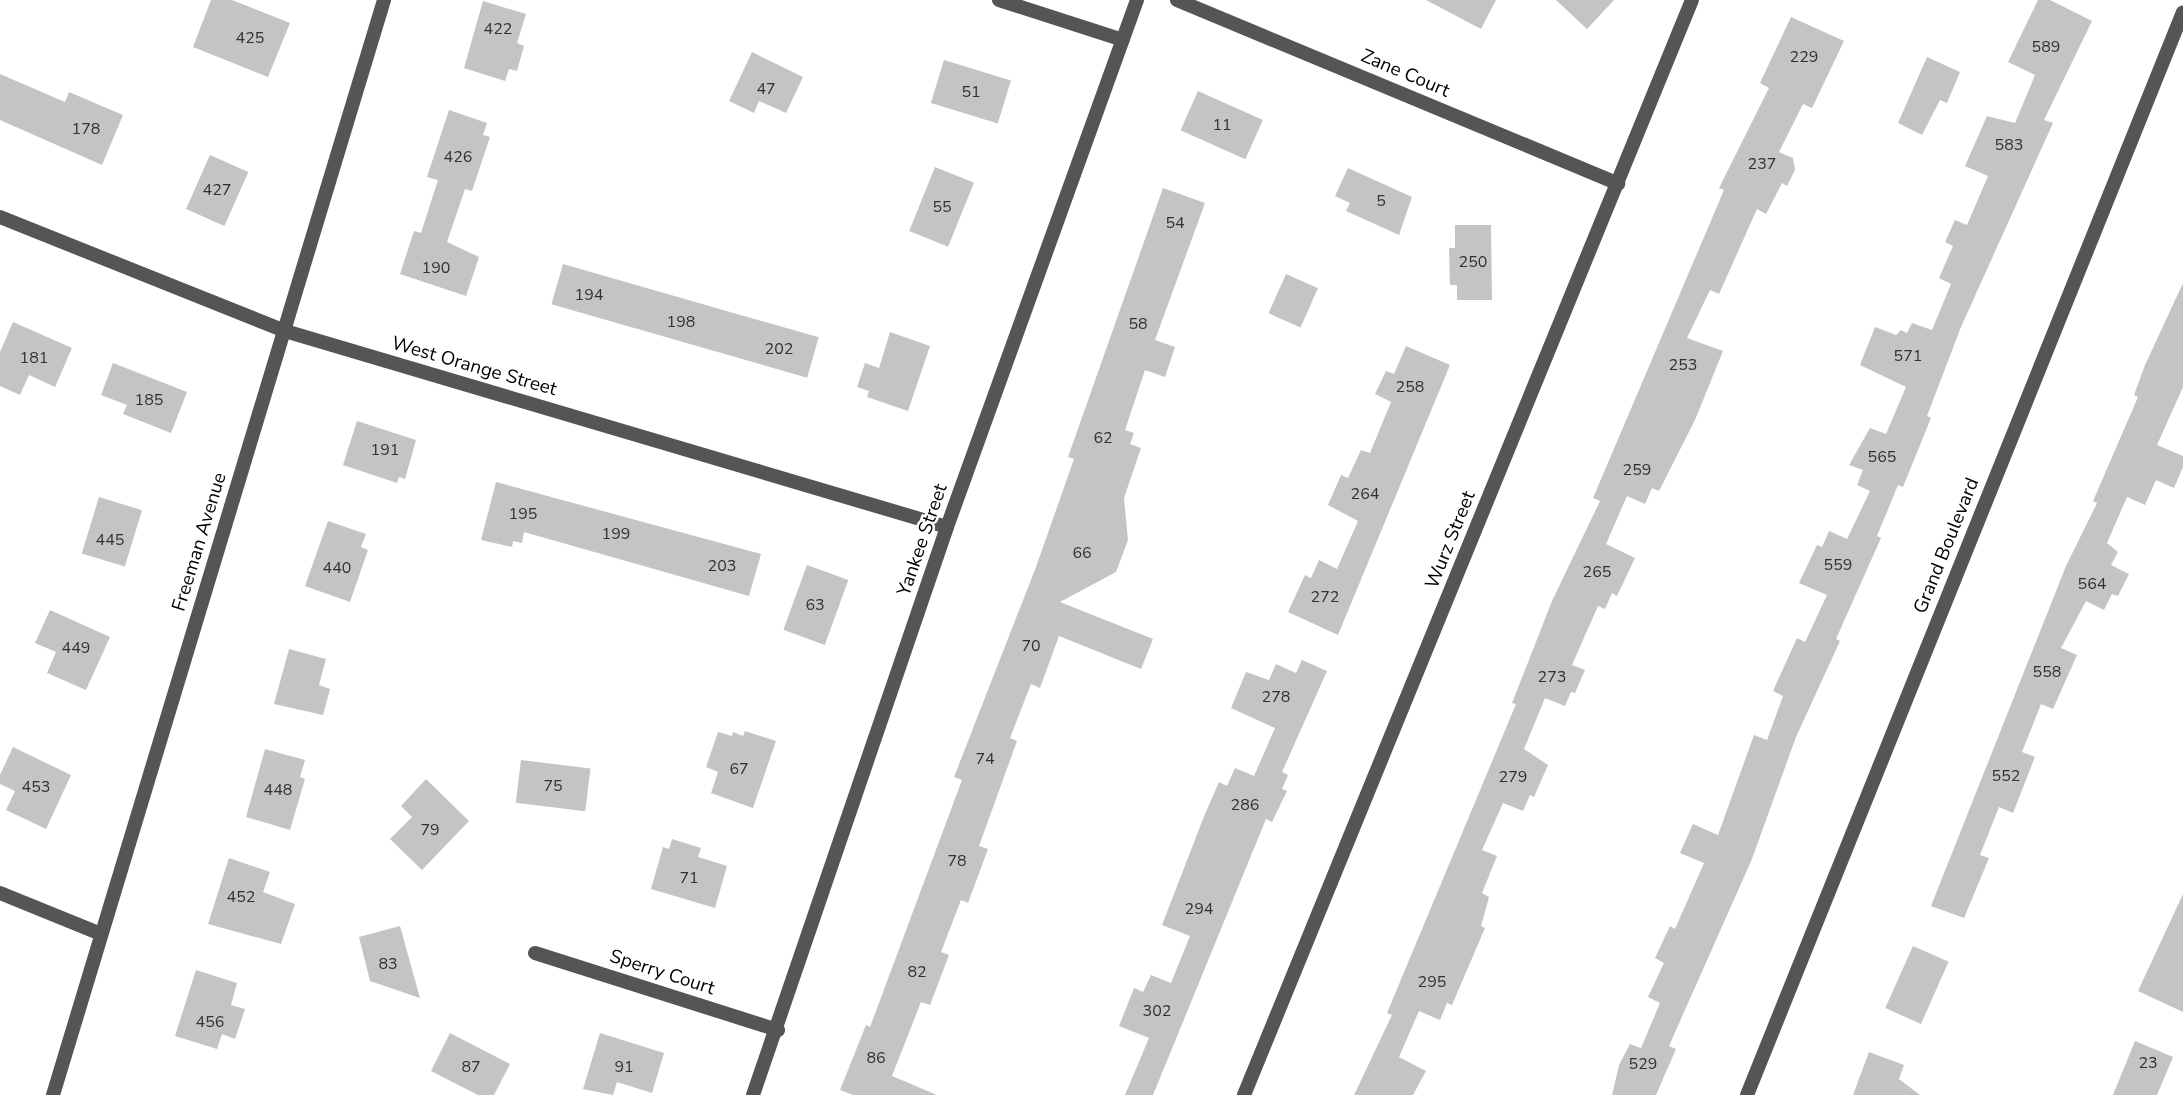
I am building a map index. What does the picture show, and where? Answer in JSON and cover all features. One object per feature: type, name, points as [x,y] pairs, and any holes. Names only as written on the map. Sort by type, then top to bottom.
[{"type":"street","name":"Freeman Avenue","points":[[53,1095],[384,0]]},
{"type":"street","points":[[999,0],[1123,40]]},
{"type":"street","name":"Yankee Street","points":[[753,1095],[778,1030],[947,527],[1137,0]]},
{"type":"street","name":"Zane Court","points":[[1177,0],[1618,184]]},
{"type":"street","name":"Wurz Street","points":[[1244,1095],[1692,0]]},
{"type":"street","name":"Grand Boulevard","points":[[1747,1095],[2183,12]]},
{"type":"street","name":"West Orange Street","points":[[0,217],[285,331],[947,527]]},
{"type":"street","points":[[0,893],[101,934]]},
{"type":"street","name":"Sperry Court","points":[[535,953],[778,1030]]},
{"type":"building","points":[[211,0],[232,0],[290,23],[268,77],[193,47]]},
{"type":"building","points":[[1426,0],[1496,0],[1481,29]]},
{"type":"building","points":[[1556,0],[1614,0],[1587,29]]},
{"type":"building","points":[[2038,0],[2050,0],[2092,21],[2044,120],[2053,123],[1961,327],[1927,416],[1931,418],[1903,487],[1898,485],[1877,536],[1881,538],[1836,639],[1840,641],[1796,737],[1752,859],[1669,1046],[1676,1049],[1656,1095],[1612,1095],[1619,1065],[1630,1044],[1641,1048],[1660,1003],[1648,997],[1664,963],[1655,958],[1670,926],[1675,929],[1704,863],[1680,853],[1693,824],[1718,835],[1754,735],[1767,740],[1783,696],[1773,691],[1797,638],[1805,642],[1827,595],[1799,583],[1817,545],[1822,547],[1829,531],[1847,539],[1870,491],[1857,485],[1863,470],[1849,465],[1870,428],[1886,434],[1906,387],[1860,365],[1875,327],[1896,335],[1901,330],[1907,333],[1912,323],[1932,330],[1951,284],[1939,278],[1953,246],[1945,242],[1955,220],[1967,225],[1988,176],[1965,166],[1987,116],[2015,123],[2035,75],[2008,62]]},
{"type":"building","points":[[483,1],[526,14],[517,43],[524,46],[517,71],[509,69],[505,81],[464,68]]},
{"type":"building","points":[[1791,17],[1844,41],[1812,108],[1803,104],[1779,152],[1793,158],[1795,170],[1787,186],[1782,183],[1766,214],[1757,209],[1719,294],[1710,290],[1687,338],[1723,351],[1695,420],[1659,491],[1652,488],[1645,504],[1627,496],[1606,544],[1635,558],[1617,596],[1612,593],[1605,609],[1598,606],[1572,665],[1585,670],[1575,693],[1571,692],[1565,706],[1545,698],[1524,749],[1548,765],[1534,797],[1530,795],[1523,811],[1503,803],[1482,850],[1497,856],[1482,893],[1489,897],[1481,926],[1485,928],[1452,1005],[1447,1003],[1440,1020],[1419,1011],[1399,1057],[1426,1071],[1413,1095],[1354,1095],[1392,1015],[1387,1013],[1516,704],[1512,703],[1552,601],[1600,501],[1593,498],[1724,190],[1719,188],[1769,88],[1760,83]]},
{"type":"building","points":[[752,52],[803,77],[786,113],[759,101],[754,113],[729,101]]},
{"type":"building","points":[[1927,57],[1960,72],[1947,103],[1940,100],[1922,135],[1898,123]]},
{"type":"building","points":[[944,60],[1011,80],[998,123],[931,103]]},
{"type":"building","points":[[0,74],[65,102],[69,92],[123,115],[102,165],[0,120]]},
{"type":"building","points":[[1198,91],[1263,120],[1245,159],[1181,130]]},
{"type":"building","points":[[449,110],[487,123],[483,135],[490,137],[472,191],[465,189],[447,242],[479,257],[466,296],[400,274],[414,231],[421,233],[438,180],[427,177]]},
{"type":"building","points":[[210,155],[248,172],[224,226],[186,209]]},
{"type":"building","points":[[935,167],[974,183],[948,247],[909,231]]},
{"type":"building","points":[[1348,168],[1412,197],[1399,235],[1346,211],[1350,203],[1335,196]]},
{"type":"building","points":[[1163,188],[1205,203],[1155,340],[1175,347],[1165,377],[1145,370],[1125,430],[1134,433],[1130,444],[1141,448],[1124,498],[1128,540],[1116,572],[1060,602],[1153,639],[1141,669],[1059,636],[1040,688],[1031,684],[1010,738],[1017,741],[979,846],[988,849],[968,903],[961,900],[941,952],[949,955],[930,1005],[921,1002],[892,1076],[937,1095],[853,1095],[840,1090],[866,1025],[870,1027],[962,780],[954,777],[1036,567],[1074,459],[1068,457]]},
{"type":"building","points":[[1455,225],[1491,225],[1492,300],[1457,300],[1457,285],[1450,285],[1449,248],[1455,248]]},
{"type":"building","points":[[563,264],[819,337],[807,378],[551,304]]},
{"type":"building","points":[[1286,274],[1318,288],[1300,328],[1269,313]]},
{"type":"building","points":[[2183,283],[2183,387],[2157,445],[2183,456],[2183,467],[2174,488],[2156,480],[2145,505],[2127,497],[2107,543],[2118,552],[2111,565],[2129,574],[2118,596],[2112,594],[2104,610],[2086,601],[2061,648],[2077,655],[2053,709],[2041,704],[2022,752],[2035,757],[2013,813],[1999,807],[1980,855],[1989,858],[1964,918],[1931,906],[2066,566],[2097,503],[2093,501],[2138,397],[2134,395],[2145,365]]},
{"type":"building","points":[[13,322],[72,348],[55,387],[29,375],[20,395],[0,386],[0,352]]},
{"type":"building","points":[[890,332],[930,346],[908,411],[867,397],[869,391],[857,387],[865,363],[879,368]]},
{"type":"building","points":[[1406,346],[1450,365],[1338,635],[1288,612],[1305,575],[1311,578],[1319,560],[1337,569],[1358,521],[1328,505],[1341,475],[1348,478],[1361,450],[1370,453],[1391,402],[1375,394],[1386,371],[1394,374]]},
{"type":"building","points":[[113,363],[187,392],[171,433],[123,414],[127,405],[101,395]]},
{"type":"building","points":[[357,421],[416,440],[405,479],[399,477],[397,483],[343,465]]},
{"type":"building","points":[[496,482],[761,554],[749,596],[524,532],[522,543],[513,541],[512,547],[481,540]]},
{"type":"building","points":[[99,497],[142,510],[125,567],[82,553]]},
{"type":"building","points":[[328,521],[366,534],[361,547],[368,550],[350,602],[305,586]]},
{"type":"building","points":[[807,565],[848,580],[825,645],[783,630]]},
{"type":"building","points":[[50,610],[110,637],[86,690],[47,673],[56,652],[35,643]]},
{"type":"building","points":[[289,649],[326,659],[319,685],[330,689],[323,715],[274,704]]},
{"type":"building","points":[[1302,660],[1327,671],[1282,772],[1288,775],[1282,789],[1287,791],[1272,822],[1266,819],[1153,1095],[1125,1095],[1149,1038],[1119,1026],[1134,988],[1143,992],[1151,975],[1171,983],[1190,936],[1162,925],[1203,819],[1219,782],[1227,786],[1235,768],[1254,776],[1275,728],[1231,708],[1246,672],[1269,680],[1276,664],[1296,673]]},
{"type":"building","points":[[745,731],[776,741],[753,808],[711,793],[718,772],[706,767],[718,732],[732,736],[733,732],[743,736]]},
{"type":"building","points":[[13,747],[71,775],[46,829],[6,810],[15,791],[0,784],[0,775]]},
{"type":"building","points":[[265,749],[305,760],[300,777],[305,779],[290,830],[246,817]]},
{"type":"building","points":[[521,760],[590,769],[585,811],[516,803]]},
{"type":"building","points":[[426,779],[469,821],[422,870],[390,839],[412,817],[401,806]]},
{"type":"building","points":[[672,839],[701,848],[698,857],[727,866],[715,908],[651,889],[663,847],[669,849]]},
{"type":"building","points":[[229,858],[270,872],[263,892],[295,904],[281,944],[208,924]]},
{"type":"building","points":[[2183,894],[2183,1012],[2138,991]]},
{"type":"building","points":[[400,926],[420,998],[370,981],[359,937]]},
{"type":"building","points":[[1913,946],[1949,962],[1921,1024],[1885,1008]]},
{"type":"building","points":[[196,970],[237,983],[231,1005],[245,1009],[235,1039],[222,1034],[217,1049],[175,1036]]},
{"type":"building","points":[[450,1033],[510,1064],[494,1095],[478,1095],[431,1071]]},
{"type":"building","points":[[600,1033],[664,1053],[652,1093],[617,1082],[613,1095],[583,1089]]},
{"type":"building","points":[[2135,1041],[2173,1057],[2157,1095],[2113,1095]]},
{"type":"building","points":[[1869,1052],[1904,1065],[1899,1079],[1920,1095],[1853,1095]]}]
